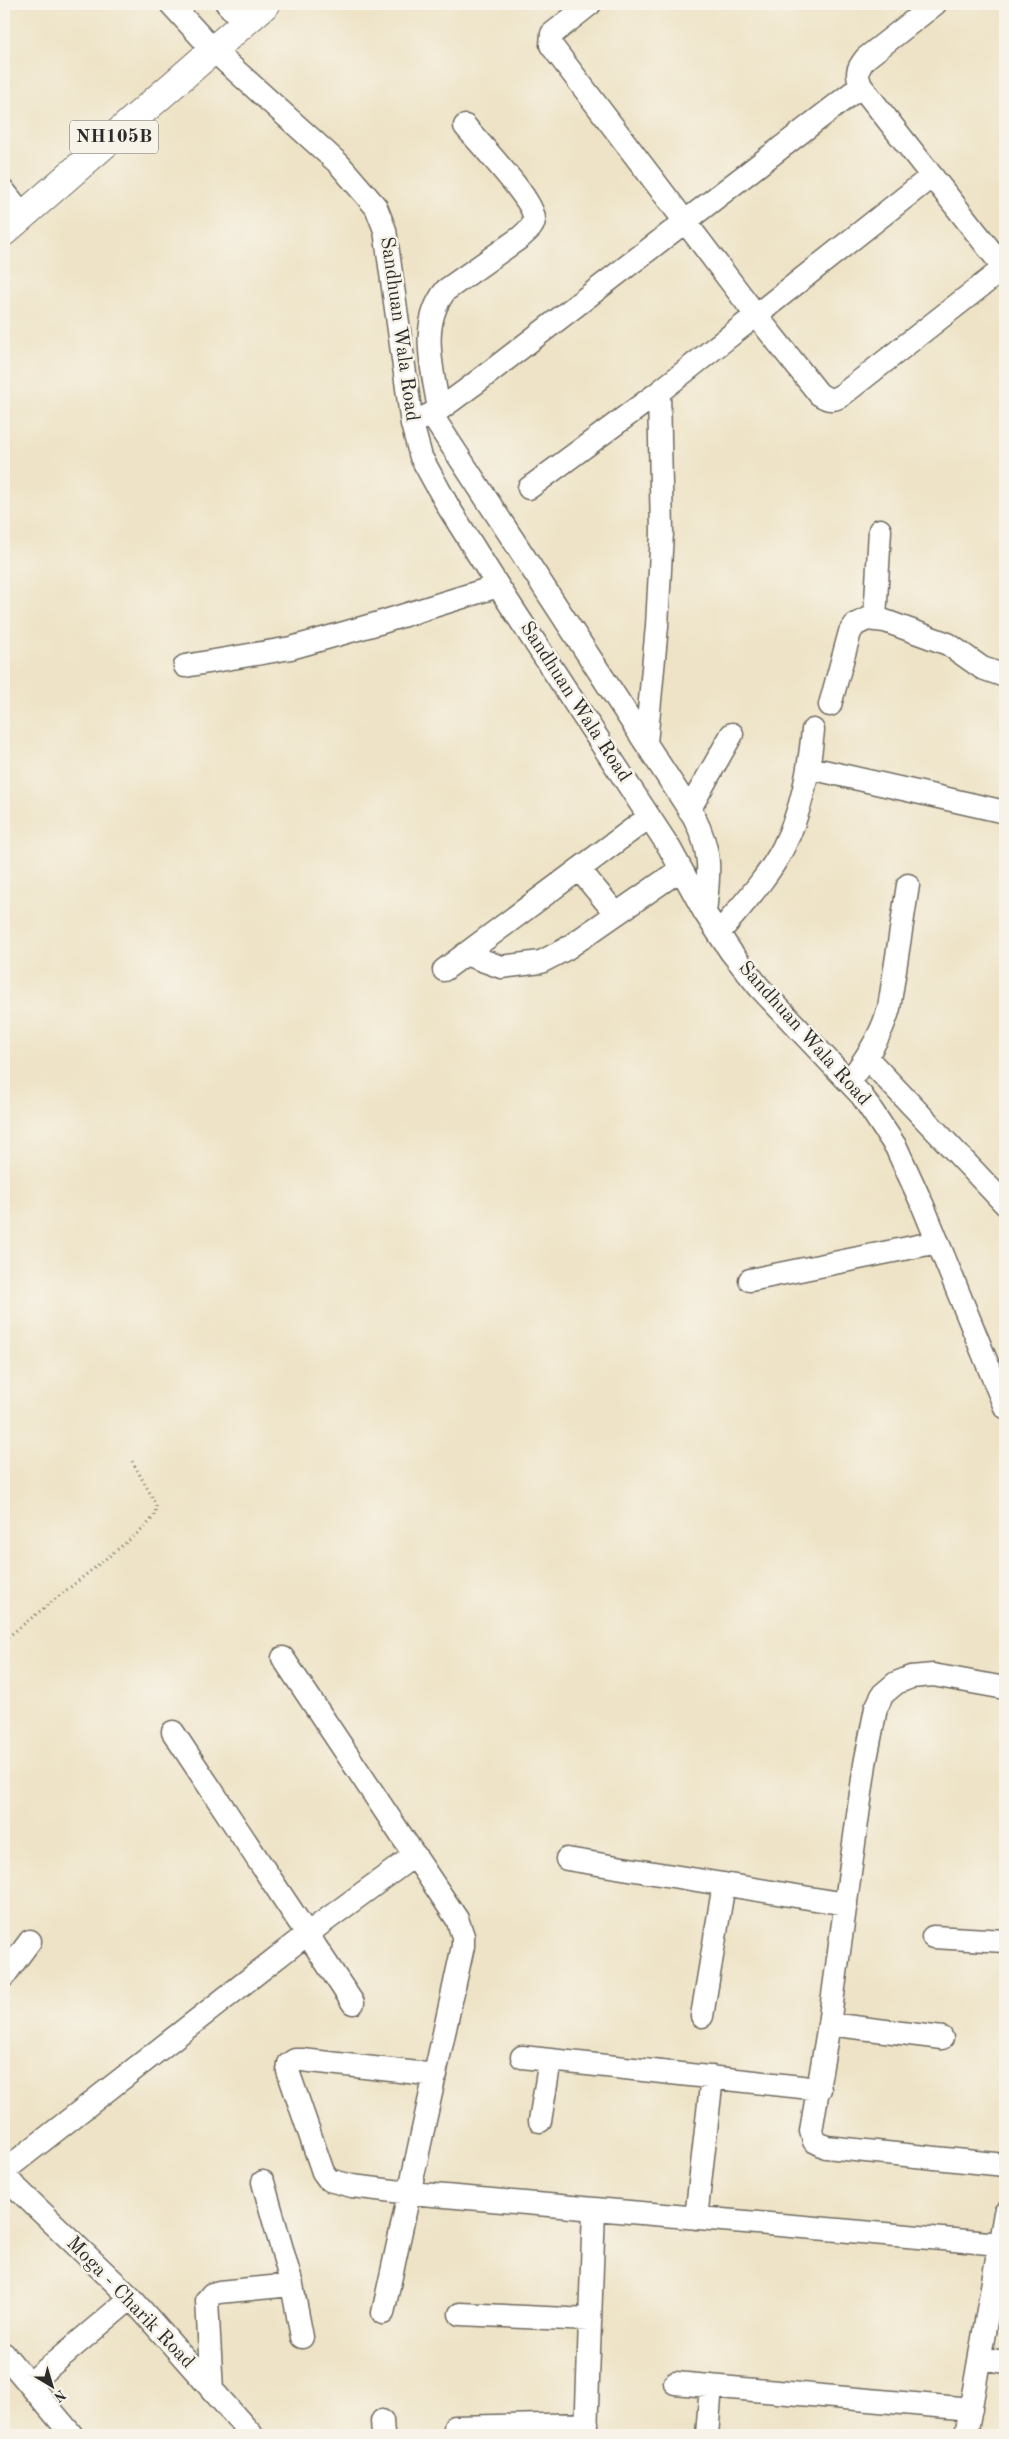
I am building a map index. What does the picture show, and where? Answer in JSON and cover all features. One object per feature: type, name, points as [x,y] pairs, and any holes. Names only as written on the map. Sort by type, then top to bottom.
[{"type":"highway","name":"NH105B","points":[[14,223],[230,29],[266,4]]},
{"type":"street","name":"Sandhuan Wala Road","points":[[171,4],[230,29],[376,207],[385,230],[427,416],[421,458],[449,508],[498,586],[649,817],[705,913],[759,987],[862,1096],[896,1147],[938,1242],[1004,1404]]},
{"type":"street","points":[[590,4],[552,34],[552,45],[756,316],[819,394],[827,399],[834,400],[1002,260],[932,176],[861,86],[858,76],[858,68],[866,58],[936,4]]},
{"type":"street","points":[[427,416],[685,222],[861,86]]},
{"type":"street","points":[[465,126],[531,207],[534,218],[533,227],[446,290],[437,301],[428,338],[427,416],[646,743],[702,833],[710,866],[705,913]]},
{"type":"street","points":[[529,488],[659,392],[932,176]]},
{"type":"street","points":[[4,191],[14,223]]},
{"type":"street","points":[[646,743],[657,626],[662,532],[659,392]]},
{"type":"street","points":[[875,619],[880,530]]},
{"type":"street","points":[[185,666],[291,648],[498,586]]},
{"type":"street","points":[[830,705],[850,632],[861,621],[875,619],[948,644],[982,668],[1005,676]]},
{"type":"street","points":[[719,933],[763,879],[783,849],[797,817],[810,768],[813,730]]},
{"type":"street","points":[[689,810],[732,734]]},
{"type":"street","points":[[810,768],[1005,812]]},
{"type":"street","points":[[444,970],[649,817]]},
{"type":"street","points":[[579,869],[616,914]]},
{"type":"street","points":[[465,954],[501,967],[540,962],[566,949],[681,869]]},
{"type":"street","points":[[849,1082],[884,1026],[889,1008],[908,885]]},
{"type":"street","points":[[866,1057],[1005,1204]]},
{"type":"street","points":[[750,1280],[938,1242]]},
{"type":"street","points":[[283,1658],[457,1919],[463,1936],[463,1946],[436,2075],[383,2313]]},
{"type":"street","points":[[1005,1688],[933,1675],[911,1677],[896,1683],[883,1694],[876,1708],[865,1764],[830,2024],[820,2089],[811,2131],[813,2140],[819,2145],[842,2150],[1005,2165]]},
{"type":"street","points":[[173,1732],[352,2003]]},
{"type":"street","points":[[4,2171],[306,1934],[415,1855]]},
{"type":"street","points":[[567,1859],[846,1904]]},
{"type":"street","points":[[702,2016],[724,1884]]},
{"type":"street","points":[[933,1937],[1005,1941]]},
{"type":"street","points":[[4,1976],[30,1941]]},
{"type":"street","points":[[830,2024],[942,2038]]},
{"type":"street","points":[[522,2057],[820,2089]]},
{"type":"street","points":[[436,2075],[295,2060],[288,2067],[323,2172],[329,2180],[352,2186],[410,2193],[1000,2244]]},
{"type":"street","points":[[540,2121],[550,2060]]},
{"type":"street","points":[[696,2218],[712,2077]]},
{"type":"street","name":"Moga - Charik Road","points":[[4,2176],[131,2298],[252,2435]]},
{"type":"street","points":[[263,2182],[292,2285],[302,2337]]},
{"type":"street","points":[[455,2427],[586,2430],[594,2209]]},
{"type":"street","points":[[966,2435],[1005,2212]]},
{"type":"street","points":[[212,2391],[207,2300],[212,2294],[219,2292],[292,2285]]},
{"type":"street","points":[[29,2384],[131,2298]]},
{"type":"street","points":[[460,2314],[590,2320]]},
{"type":"street","points":[[4,2354],[72,2435]]},
{"type":"street","points":[[980,2358],[1005,2362]]},
{"type":"street","points":[[675,2383],[971,2409]]},
{"type":"street","points":[[707,2435],[711,2386]]},
{"type":"path","points":[[4,1640],[143,1529],[152,1519],[157,1511],[156,1504],[131,1459]]}]
